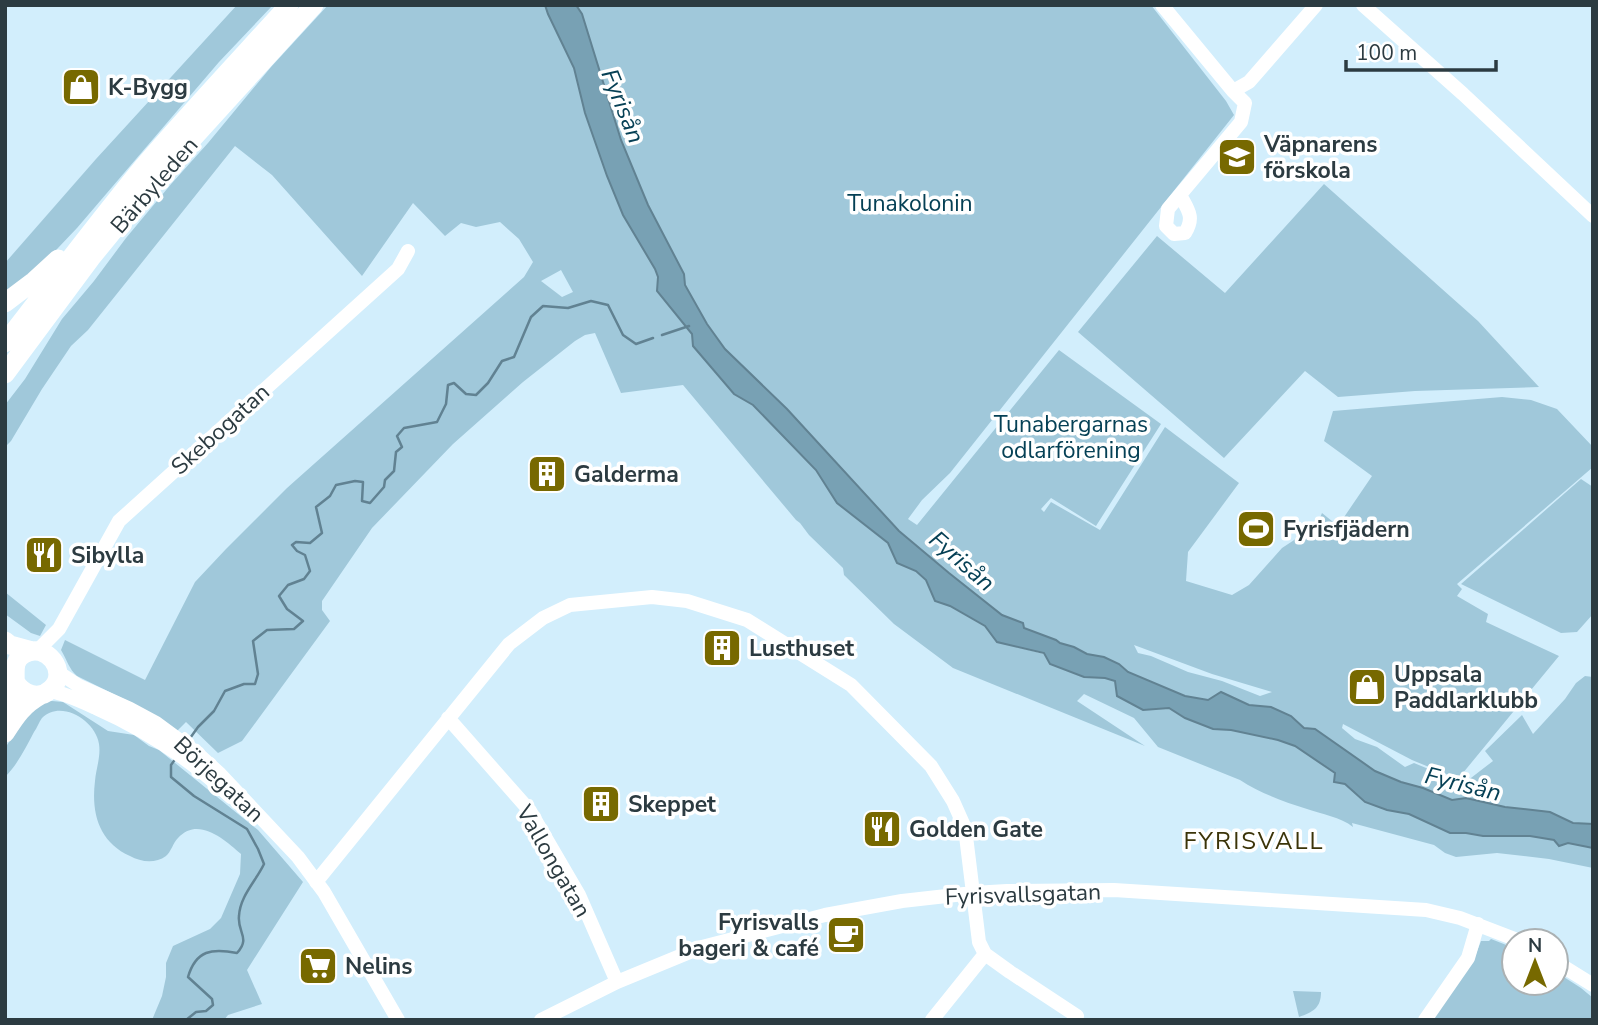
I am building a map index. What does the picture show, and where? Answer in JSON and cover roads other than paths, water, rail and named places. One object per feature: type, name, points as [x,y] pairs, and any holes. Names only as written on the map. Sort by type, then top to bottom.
[{"type":"main road","name":"Bärbyleden","points":[[5,343],[86,237],[144,167],[289,5]]},
{"type":"main road","name":"Bärbyleden","points":[[5,374],[91,258],[154,181],[314,5]]},
{"type":"main road","points":[[5,303],[86,237]]},
{"type":"main road","points":[[5,641],[10,645],[47,654],[57,667],[55,684],[20,710],[5,733]]},
{"type":"main road","points":[[5,708],[11,669],[20,657],[34,651]]},
{"type":"main road","points":[[11,669],[23,691],[34,695],[46,693]]},
{"type":"street","points":[[1162,5],[1245,103],[1241,122],[1180,195]]},
{"type":"street","points":[[1233,91],[1249,82],[1316,5]]},
{"type":"street","points":[[1363,5],[1593,216]]},
{"type":"street","name":"Skebogatan","points":[[34,651],[59,629],[119,521],[398,269],[408,251]]},
{"type":"street","points":[[316,882],[509,644],[543,618],[570,605],[652,597],[687,601],[747,620],[851,685],[931,766],[953,801],[965,828],[979,942],[985,954],[1077,1016]]},
{"type":"street","name":"Skebogatan","points":[[57,667],[59,629]]},
{"type":"street","name":"Börjegatan","points":[[57,667],[79,685],[146,717],[298,858],[324,892],[398,1020]]},
{"type":"street","name":"Börjegatan","points":[[46,693],[73,697],[173,742]]},
{"type":"street","name":"Vallongatan","points":[[448,718],[530,811],[579,895],[617,982]]},
{"type":"street","name":"Fyrisvallsgatan","points":[[541,1020],[566,1014],[617,982],[714,943],[825,915],[902,901],[973,893],[1114,890],[1426,910],[1500,933]]},
{"type":"street","points":[[1425,1020],[1468,958],[1478,924]]},
{"type":"street","points":[[932,1020],[985,954]]},
{"type":"street","points":[[1570,971],[1593,985]]},
{"type":"waterway","points":[[188,741],[214,711],[225,691],[244,684],[255,684],[258,674],[253,641],[267,630],[294,629],[303,621],[287,609],[279,596],[288,585],[304,579],[310,571],[305,555],[292,545],[296,542],[310,543],[322,533],[316,507],[330,496],[336,485],[355,481],[363,482],[362,501],[370,503],[394,471],[396,452],[402,447],[397,436],[404,428],[437,422],[446,404],[448,385],[454,383],[466,394],[476,395],[488,383],[502,361],[514,357],[531,317],[543,306],[568,308],[591,301],[608,305],[623,335],[636,344],[653,338]]},
{"type":"waterway","points":[[662,335],[689,326]]},
{"type":"waterway","points":[[176,758],[171,765],[171,777],[194,796],[247,829],[264,864],[245,895],[240,909],[239,922],[243,939],[241,948],[237,953],[206,953],[200,956],[191,968],[188,977],[212,999],[213,1005],[206,1011],[196,1012],[186,1020]]},
{"type":"place","name":"K-Bygg","points":[[81,87]]},
{"type":"place","name":"Väpnarens förskola","points":[[1237,157]]},
{"type":"place","name":"Galderma","points":[[547,474]]},
{"type":"place","name":"Fyrisfjädern","points":[[1256,529]]},
{"type":"place","name":"Sibylla","points":[[44,555]]},
{"type":"place","name":"Lusthuset","points":[[722,648]]},
{"type":"place","name":"Uppsala Paddlarklubb","points":[[1367,687]]},
{"type":"place","name":"Skeppet","points":[[601,804]]},
{"type":"place","name":"Golden Gate","points":[[882,829]]},
{"type":"place","name":"Fyrisvalls bageri & café","points":[[846,935]]},
{"type":"place","name":"Nelins","points":[[318,966]]},
{"type":"district","name":"FYRISVALL","points":[[1254,841]]},
{"type":"water label","name":"Fyrisån","points":[[623,106]]},
{"type":"water label","name":"Fyrisån","points":[[962,561]]},
{"type":"water label","name":"Fyrisån","points":[[1463,784]]},
{"type":"park label","name":"Tunakolonin","points":[[910,203]]},
{"type":"park label","name":"Tunabergarnas odlarförening","points":[[1071,437]]}]
